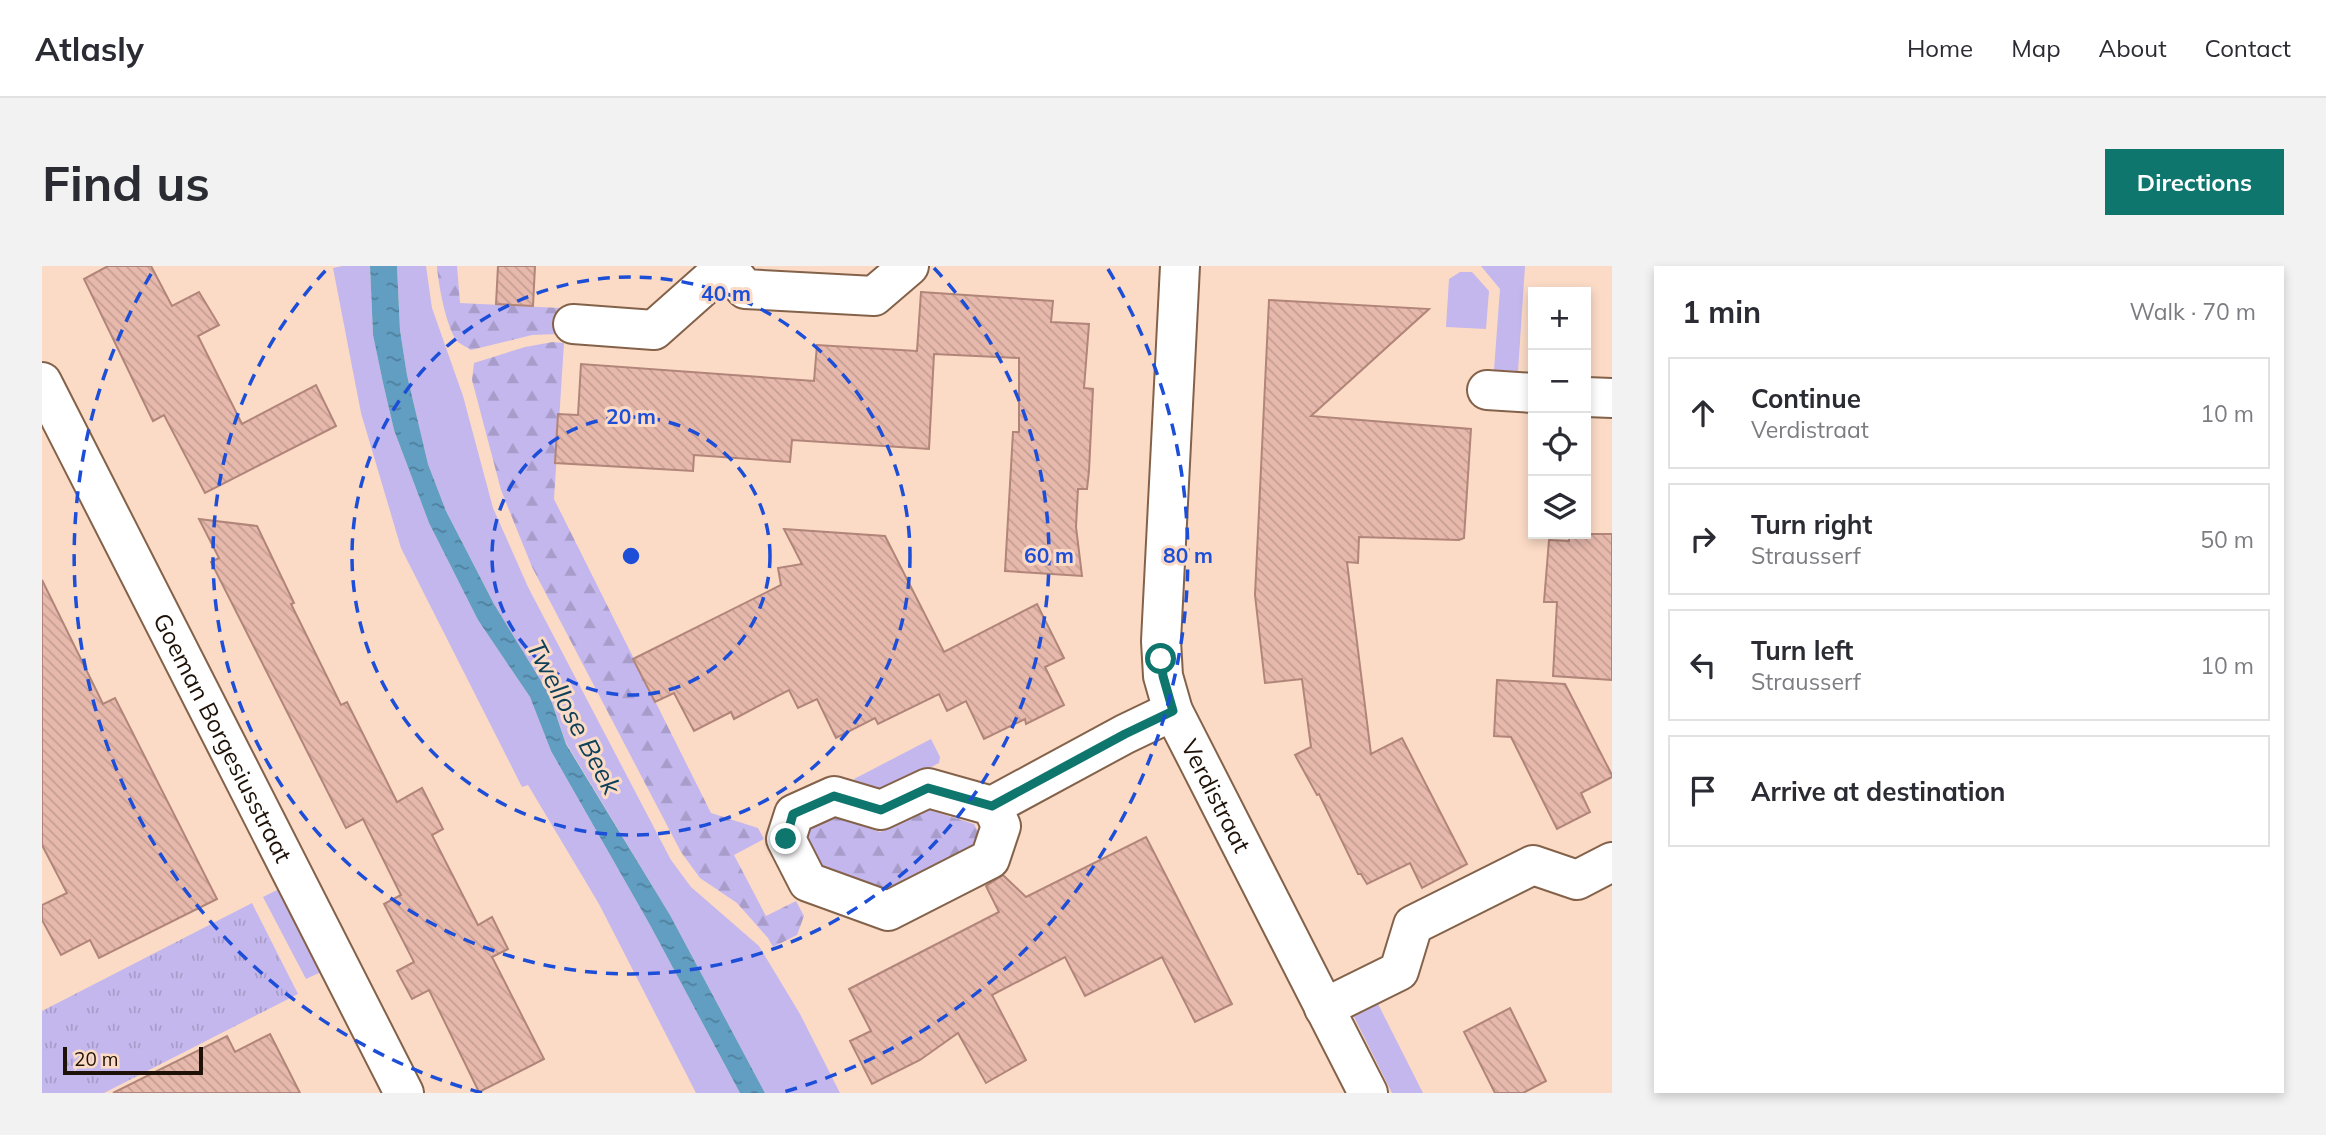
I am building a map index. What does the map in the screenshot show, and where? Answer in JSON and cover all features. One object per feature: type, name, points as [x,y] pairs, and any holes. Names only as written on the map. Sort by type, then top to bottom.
[{"type":"street","points":[[573,324],[654,330],[726,266],[745,289],[874,296],[909,266]]},
{"type":"street","name":"Verdistraat","points":[[1180,266],[1161,641],[1163,676],[1173,711],[1368,1093]]},
{"type":"street","name":"Goeman Borgesiusstraat","points":[[42,382],[404,1093]]},
{"type":"street","points":[[1487,390],[1528,393]]},
{"type":"street","points":[[1591,397],[1612,398]]},
{"type":"street","points":[[992,806],[1000,827],[990,859],[888,911],[808,883],[786,839],[793,814],[834,796],[881,810],[928,788],[992,806],[1173,711]]},
{"type":"street","points":[[1324,1007],[1399,971],[1413,925],[1533,864],[1577,880],[1612,862]]},
{"type":"green space","points":[[370,266],[373,335],[383,383],[394,430],[429,523],[478,620],[530,697],[551,751],[650,925],[740,1093],[696,1093],[599,904],[528,785],[522,787],[401,548],[361,413],[333,268]]},
{"type":"green space","points":[[397,266],[426,266],[432,308],[463,396],[493,508],[528,587],[671,860],[691,887],[759,946],[800,1014],[840,1093],[765,1093],[670,915],[566,743],[549,694],[494,604],[446,511],[428,464],[407,375],[400,330]]},
{"type":"green space","points":[[437,266],[457,266],[460,303],[560,308],[558,334],[532,335],[471,350],[457,341],[449,326]]},
{"type":"green space","points":[[1481,266],[1525,266],[1518,371],[1494,370],[1500,289]]},
{"type":"green space","points":[[1460,272],[1472,272],[1489,291],[1486,329],[1446,327],[1449,279]]},
{"type":"green space","points":[[553,342],[564,343],[554,499],[711,813],[758,828],[764,839],[734,855],[766,916],[796,901],[804,916],[797,935],[773,947],[737,903],[700,878],[681,852],[532,567],[501,490],[472,380],[474,363],[525,347]]},
{"type":"green space","points":[[931,739],[940,757],[939,763],[878,794],[859,787],[854,779]]},
{"type":"green space","points":[[926,809],[974,824],[979,834],[975,846],[886,892],[821,872],[806,840],[810,826],[831,815],[880,832]]},
{"type":"green space","points":[[281,888],[321,972],[306,979],[263,897]]},
{"type":"green space","points":[[252,903],[298,994],[104,1093],[42,1093],[42,1011]]},
{"type":"green space","points":[[1377,1002],[1423,1093],[1392,1093],[1353,1015]]},
{"type":"water","points":[[370,266],[397,266],[400,330],[407,375],[428,464],[446,511],[494,604],[549,694],[566,744],[670,915],[765,1093],[740,1093],[650,925],[551,751],[530,697],[478,620],[429,523],[394,430],[383,383],[373,335]]},
{"type":"building","points":[[108,266],[151,266],[172,306],[199,292],[219,325],[198,336],[242,424],[316,385],[336,426],[205,493],[164,415],[153,421],[84,279]]},
{"type":"building","points":[[498,266],[535,266],[533,306],[496,304]]},
{"type":"building","points":[[921,292],[1053,301],[1051,322],[1089,324],[1084,388],[1093,389],[1089,471],[1087,489],[1078,489],[1076,527],[1082,576],[1005,571],[1013,432],[1019,432],[1019,358],[934,354],[929,449],[792,440],[790,462],[694,455],[693,471],[555,463],[558,414],[578,415],[581,364],[814,381],[817,345],[917,351]]},
{"type":"building","points":[[1269,300],[1429,309],[1311,416],[1471,429],[1464,538],[1359,537],[1358,563],[1347,562],[1371,754],[1402,738],[1467,864],[1422,888],[1410,863],[1367,884],[1361,874],[1358,874],[1319,794],[1317,795],[1295,755],[1311,747],[1302,679],[1265,683],[1255,595]]},
{"type":"building","points":[[199,519],[257,526],[294,603],[291,604],[341,705],[347,702],[397,802],[422,788],[443,829],[432,835],[478,925],[492,917],[508,949],[492,957],[544,1059],[479,1092],[429,990],[412,999],[397,971],[414,962],[384,904],[401,895],[363,819],[346,828],[211,562],[219,558]]},
{"type":"building","points":[[784,529],[885,536],[944,652],[1037,604],[1064,658],[1045,667],[1064,705],[1026,724],[1025,719],[984,739],[966,701],[947,711],[939,694],[878,724],[875,718],[836,738],[817,699],[798,708],[789,690],[734,719],[731,712],[694,731],[674,693],[655,702],[633,659],[781,585],[778,568],[802,564]]},
{"type":"building","points":[[1591,534],[1612,534],[1612,680],[1553,676],[1557,602],[1544,602],[1549,540],[1591,539]]},
{"type":"building","points":[[42,580],[103,704],[115,698],[217,899],[99,958],[90,940],[61,955],[42,920],[42,905],[67,893],[42,845]]},
{"type":"building","points":[[1497,680],[1565,684],[1612,775],[1581,793],[1590,812],[1557,829],[1511,737],[1494,736]]},
{"type":"building","points":[[1146,837],[1232,1004],[1195,1022],[1162,957],[1085,996],[1065,957],[992,995],[1026,1060],[986,1083],[958,1033],[920,1060],[872,1084],[850,1041],[871,1031],[849,989],[999,912],[986,886],[1003,875],[1026,897]]},
{"type":"building","points":[[1510,1008],[1546,1081],[1523,1093],[1495,1093],[1464,1032]]},
{"type":"building","points":[[270,1034],[300,1093],[113,1093],[227,1036],[235,1052]]},
{"type":"route","points":[[786,839],[793,814],[834,796],[881,810],[928,788],[992,806],[1173,711],[1161,659]]},
{"type":"water label","name":"Twellose Beek","points":[[574,717]]}]
